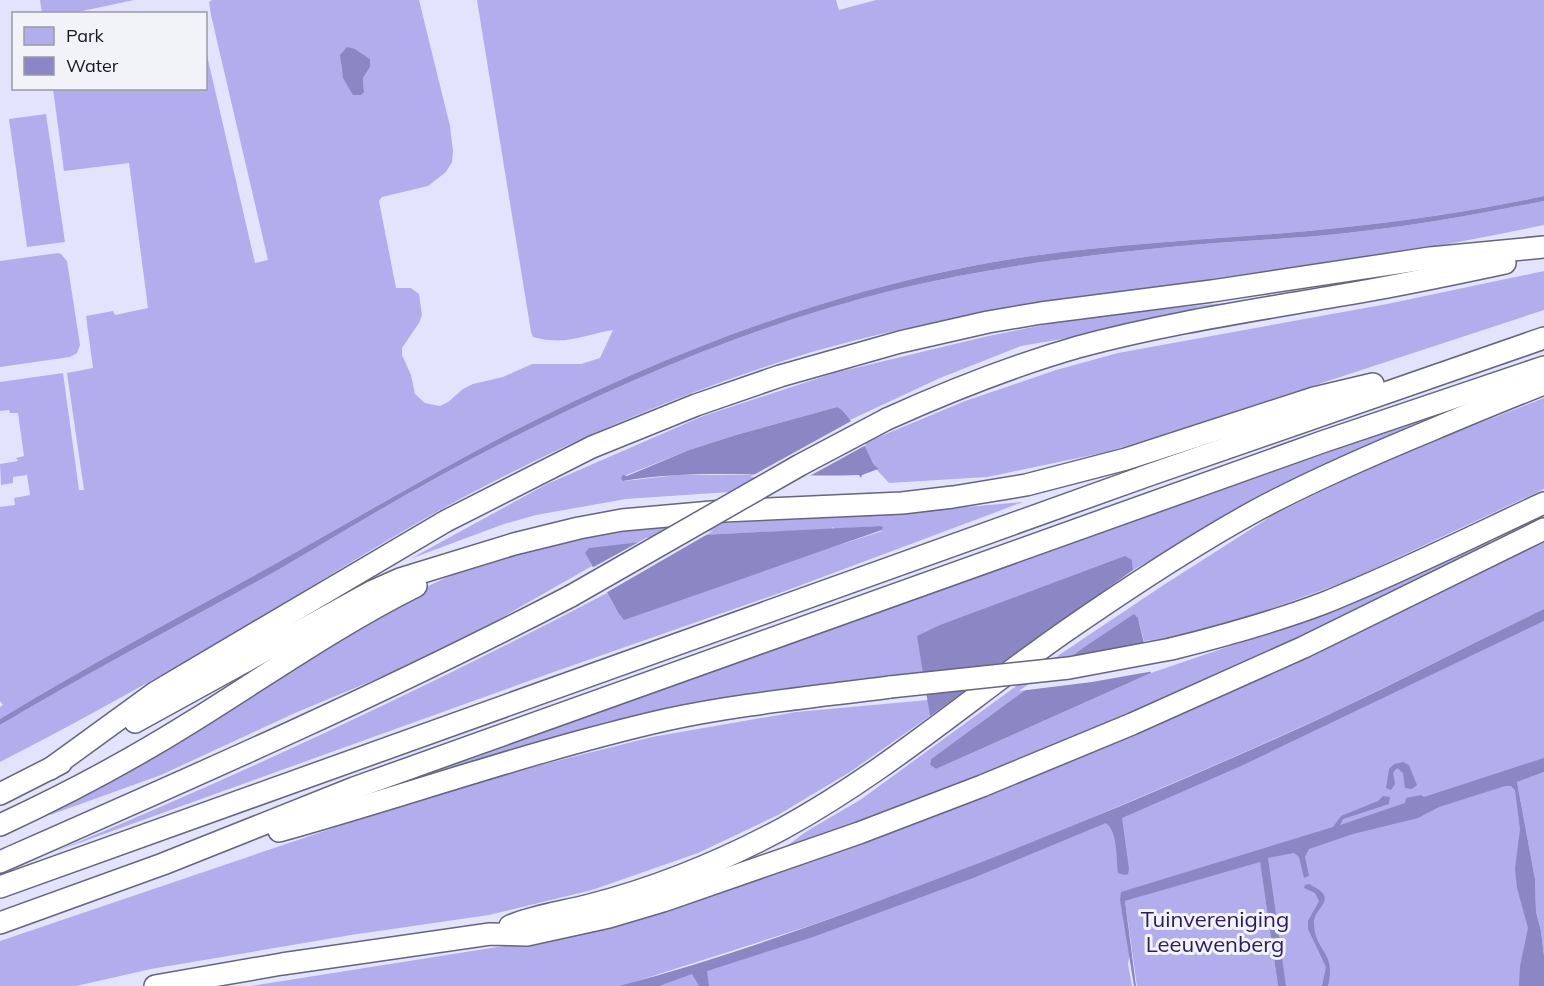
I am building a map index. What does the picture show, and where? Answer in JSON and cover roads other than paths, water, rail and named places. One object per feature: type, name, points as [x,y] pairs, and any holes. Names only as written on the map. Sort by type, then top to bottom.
[{"type":"highway","points":[[50,769],[156,692],[446,521],[592,447],[696,405],[770,379],[889,345],[998,321],[1430,258],[1544,247]]},
{"type":"highway","points":[[0,861],[438,664],[572,596],[800,465],[887,419],[995,374],[1122,336],[1402,284],[1544,253]]},
{"type":"highway","points":[[0,887],[1127,483],[1544,338]]},
{"type":"highway","points":[[0,794],[50,769],[349,603],[400,579],[472,557],[570,530],[644,518],[723,511],[902,503],[1026,484],[1126,459],[1314,398],[1475,361]]},
{"type":"highway","points":[[0,924],[163,864],[365,785],[1311,446],[1544,367]]},
{"type":"highway","points":[[490,934],[522,921],[592,905],[670,879],[725,856],[782,828],[841,794],[909,748],[1062,634],[1156,572],[1257,510],[1364,458],[1544,384]]},
{"type":"highway","points":[[163,864],[361,808],[561,746],[667,720],[757,704],[1069,668],[1171,650],[1244,630],[1324,603],[1544,503]]},
{"type":"highway","points":[[155,986],[282,964],[490,934],[527,935],[609,917],[749,872],[982,786],[1132,724],[1304,647],[1544,529]]},
{"type":"highway","points":[[0,825],[80,787],[137,755],[347,622],[472,557]]},
{"type":"highway","points":[[0,850],[97,819]]},
{"type":"water","points":[[347,47],[355,49],[370,59],[370,67],[363,78],[364,92],[361,95],[353,95],[343,78],[340,55]]},
{"type":"water","points":[[1544,196],[1544,201],[1396,227],[1326,235],[1202,244],[1001,268],[894,290],[834,306],[774,326],[596,397],[482,453],[0,725],[0,719],[68,679],[500,438],[555,410],[669,359],[787,315],[906,280],[1014,259],[1109,247],[1372,224],[1471,210]]},
{"type":"water","points":[[837,407],[848,416],[874,465],[878,468],[862,475],[861,478],[859,475],[711,474],[623,481],[621,478],[623,475],[627,476],[689,450]]},
{"type":"water","points":[[883,527],[882,530],[624,620],[585,553],[589,548],[702,535]]},
{"type":"water","points":[[1125,556],[1132,560],[1133,570],[930,716],[917,636],[940,625]]},
{"type":"water","points":[[1544,609],[1544,621],[1241,766],[1122,818],[1128,874],[1118,873],[1115,839],[1106,823],[973,878],[813,937],[707,971],[709,986],[699,986],[692,974],[659,986],[618,986],[718,957],[849,912],[1052,834],[1221,763],[1332,713]]},
{"type":"water","points":[[1134,614],[1138,618],[1151,673],[936,769],[930,765],[931,759],[1080,650]]},
{"type":"water","points":[[1544,758],[1544,772],[1517,782],[1535,879],[1536,912],[1544,956],[1544,986],[1519,986],[1520,966],[1528,928],[1517,888],[1515,869],[1520,829],[1515,790],[1511,786],[1505,786],[1439,807],[1418,818],[1353,834],[1309,849],[1305,857],[1309,876],[1304,878],[1299,857],[1294,853],[1268,858],[1286,986],[1278,986],[1260,862],[1125,901],[1136,986],[1134,986],[1120,900],[1121,892],[1333,827],[1341,816],[1378,801],[1383,796],[1390,797],[1389,804],[1343,819],[1340,825],[1405,803],[1406,798],[1421,795],[1424,797]]},
{"type":"water","points":[[1403,762],[1409,765],[1417,785],[1412,789],[1405,788],[1403,773],[1397,768],[1393,773],[1395,784],[1391,790],[1386,788],[1389,769],[1394,764]]},
{"type":"water","points":[[1309,884],[1324,894],[1325,899],[1317,912],[1314,924],[1318,941],[1330,966],[1328,986],[1322,986],[1326,967],[1308,929],[1308,921],[1319,901],[1315,893],[1304,888]]},
{"type":"park label","name":"Tuinvereniging Leeuwenberg","points":[[1215,932]]}]
